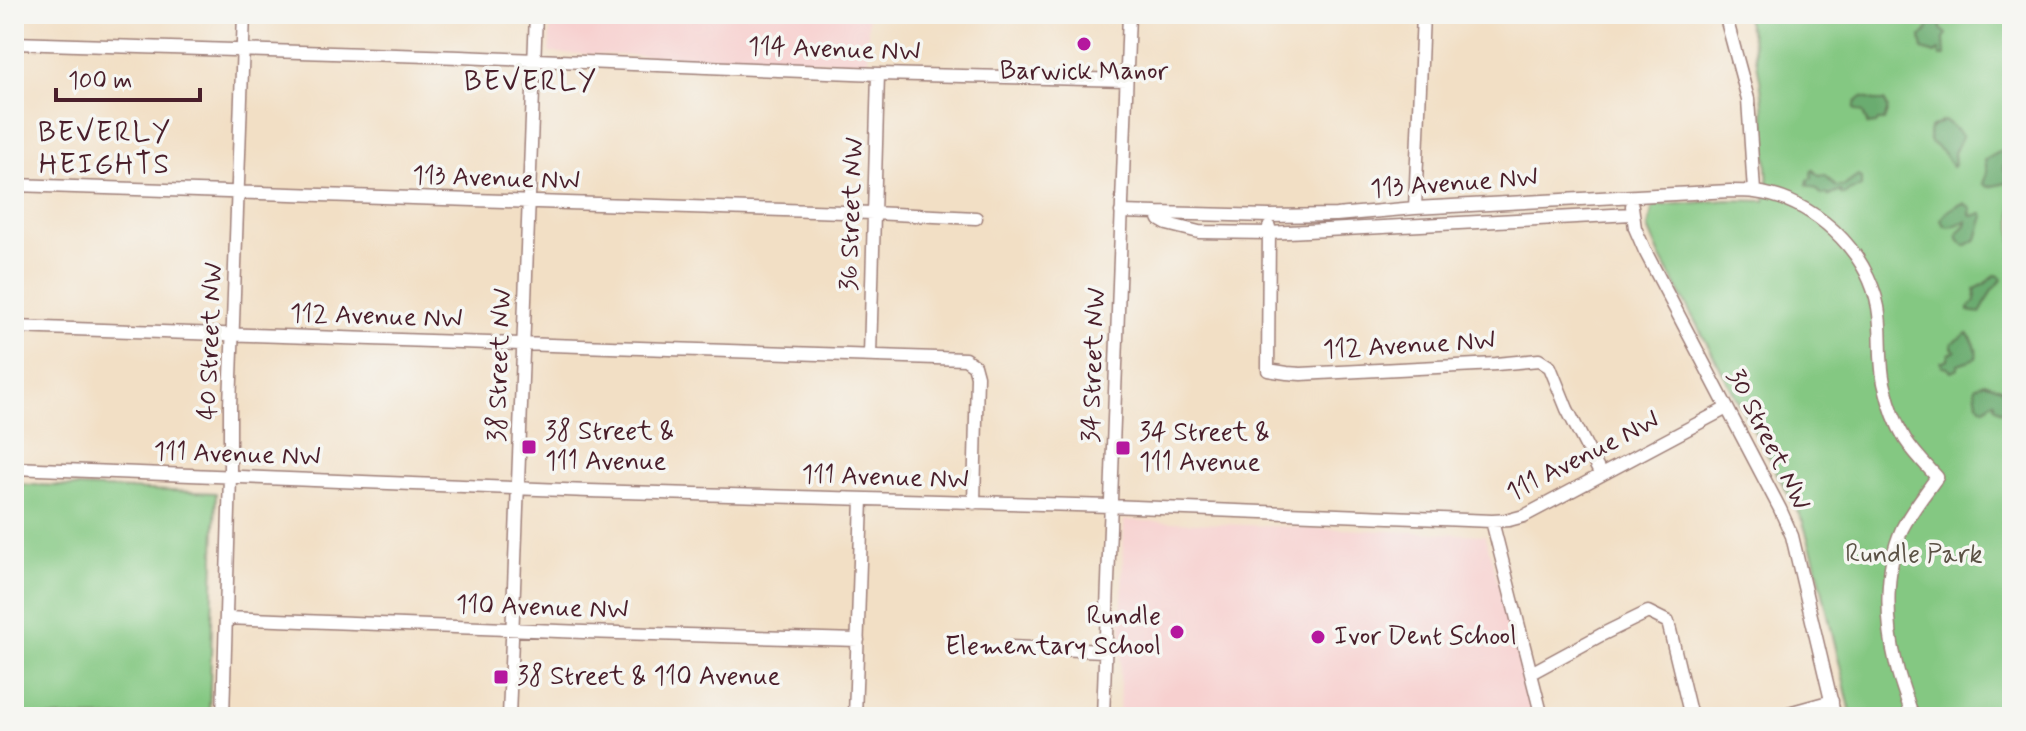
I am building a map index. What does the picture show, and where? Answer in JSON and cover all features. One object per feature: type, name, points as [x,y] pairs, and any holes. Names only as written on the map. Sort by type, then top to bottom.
[{"type":"street","name":"40 Street NW","points":[[223,717],[232,333],[244,14]]},
{"type":"street","name":"38 Street NW","points":[[509,717],[536,14]]},
{"type":"street","name":"34 Street NW","points":[[1103,717],[1129,14]]},
{"type":"street","points":[[1415,208],[1423,14]]},
{"type":"street","points":[[1725,14],[1748,99],[1754,191]]},
{"type":"street","name":"114 Avenue NW","points":[[14,43],[1126,80]]},
{"type":"street","name":"36 Street NW","points":[[870,355],[878,74]]},
{"type":"street","name":"113 Avenue NW","points":[[14,185],[976,218]]},
{"type":"street","name":"113 Avenue NW","points":[[1121,212],[1336,215],[1633,195],[1754,191],[1792,203],[1818,218],[1842,238],[1861,262],[1872,286],[1878,311],[1884,385],[1891,409],[1905,439],[1937,477],[1903,526],[1891,567],[1889,607],[1894,655],[1913,717]]},
{"type":"street","name":"30 Street NW","points":[[1633,195],[1632,214],[1645,251],[1792,536],[1835,717]]},
{"type":"street","name":"113 Avenue NW","points":[[1157,213],[1160,220],[1167,224],[1199,232],[1269,233],[1632,214]]},
{"type":"street","points":[[1269,216],[1269,233]]},
{"type":"street","name":"112 Avenue NW","points":[[1269,233],[1268,370],[1301,374],[1544,361],[1550,367],[1567,409],[1601,475]]},
{"type":"street","name":"112 Avenue NW","points":[[14,327],[965,359],[974,365],[977,376],[974,503]]},
{"type":"street","name":"111 Avenue NW","points":[[14,468],[1492,521],[1524,516],[1727,408]]},
{"type":"street","points":[[855,717],[862,499]]},
{"type":"street","points":[[1492,521],[1542,717]]},
{"type":"street","points":[[1531,673],[1648,612],[1668,622],[1691,717]]},
{"type":"street","name":"110 Avenue NW","points":[[226,618],[858,640]]},
{"type":"street","points":[[1009,647],[1105,651]]},
{"type":"street","points":[[1774,717],[1832,701]]},
{"type":"shaded area","points":[[551,14],[868,14],[868,62],[549,53]]},
{"type":"shaded area","points":[[1124,520],[1485,535],[1534,717],[1119,717]]},
{"type":"green space","name":"Rundle Park","points":[[1745,14],[2012,14],[2012,717],[1852,717],[1803,522],[1660,256],[1648,228],[1653,206],[1728,200],[1765,201],[1767,176],[1763,99]]},
{"type":"green space","points":[[1939,17],[1941,29],[1947,34],[1944,39],[1945,56],[1940,56],[1939,50],[1935,54],[1923,50],[1921,37],[1929,24]]},
{"type":"green space","points":[[1862,97],[1884,101],[1888,109],[1884,121],[1868,125],[1863,113],[1854,109]]},
{"type":"green space","points":[[1943,121],[1962,136],[1952,167],[1929,138],[1930,128]]},
{"type":"green space","points":[[2010,149],[2011,156],[2003,168],[2007,183],[1988,187],[1983,184],[1987,172],[1985,160]]},
{"type":"green space","points":[[1813,170],[1819,176],[1825,175],[1836,187],[1844,186],[1858,176],[1861,187],[1845,195],[1841,191],[1829,196],[1822,195],[1807,185]]},
{"type":"green space","points":[[1964,203],[1971,208],[1970,215],[1982,213],[1984,216],[1977,239],[1965,246],[1958,235],[1967,221],[1948,227],[1941,219],[1945,213]]},
{"type":"green space","points":[[1995,275],[2002,279],[1992,290],[1980,313],[1969,311],[1968,308],[1976,301],[1975,289]]},
{"type":"green space","points":[[1967,333],[1975,345],[1976,358],[1958,364],[1958,369],[1951,372],[1941,362],[1956,351],[1952,343]]},
{"type":"green space","points":[[1984,382],[2004,389],[2012,385],[2012,406],[2002,411],[1996,408],[1994,401],[1985,408],[1979,404],[1975,387]]},
{"type":"green space","points":[[14,484],[216,493],[209,717],[14,717]]},
{"type":"place","name":"Barwick Manor","points":[[1084,44]]},
{"type":"place","name":"38 Street & 111 Avenue","points":[[529,447]]},
{"type":"place","name":"34 Street & 111 Avenue","points":[[1123,448]]},
{"type":"place","name":"Rundle Elementary School","points":[[1177,632]]},
{"type":"place","name":"Ivor Dent School","points":[[1318,637]]},
{"type":"place","name":"38 Street & 110 Avenue","points":[[501,677]]},
{"type":"district","name":"BEVERLY","points":[[531,82]]},
{"type":"district","name":"BEVERLY HEIGHTS","points":[[105,149]]}]
